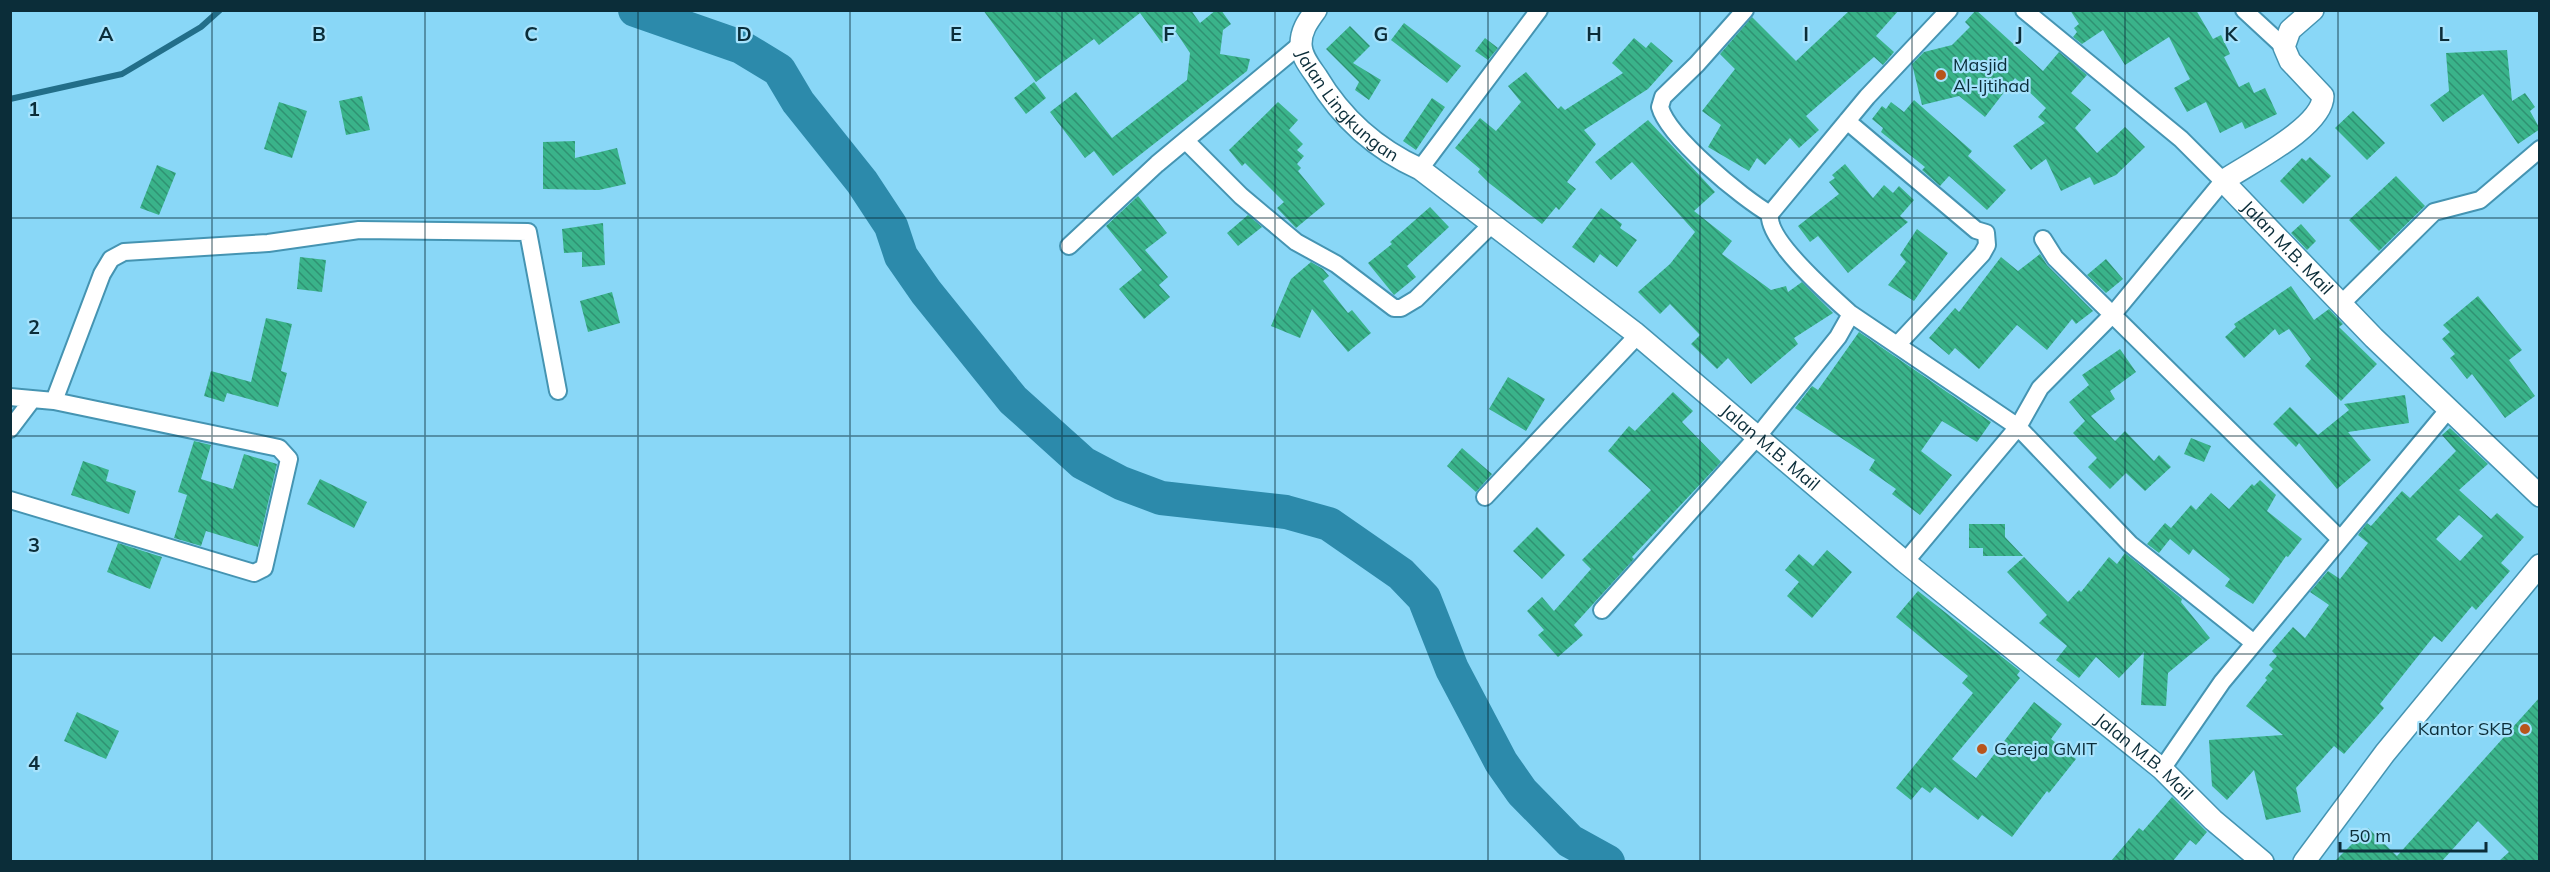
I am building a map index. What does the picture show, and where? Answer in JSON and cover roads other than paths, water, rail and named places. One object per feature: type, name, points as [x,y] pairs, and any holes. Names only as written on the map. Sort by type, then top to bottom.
[{"type":"street","points":[[1420,169],[1539,10]]},
{"type":"street","points":[[1745,10],[1663,98],[1660,107],[1666,121],[1680,137],[1747,201],[1770,214]]},
{"type":"street","points":[[1949,10],[1847,121],[1770,214],[1769,221],[1773,230],[1782,244],[1827,293],[1851,314],[2018,427],[2130,544],[2254,643]]},
{"type":"street","name":"Jalan M.B. Mail","points":[[2024,10],[2181,139],[2341,304],[2448,410],[2540,496]]},
{"type":"street","points":[[1905,562],[2018,427],[2040,388],[2114,314],[2223,181],[2296,133],[2314,119],[2322,106],[2323,96],[2290,61],[2284,47],[2244,10]]},
{"type":"street","points":[[2284,47],[2290,30],[2313,10]]},
{"type":"street","points":[[1070,246],[1307,27]]},
{"type":"street","name":"Jalan Lingkungan","points":[[1307,27],[1304,57],[1331,101],[1359,130],[1395,158],[1420,169]]},
{"type":"street","points":[[1847,121],[1976,230],[1986,233],[1987,244],[1982,254],[1898,344]]},
{"type":"street","points":[[1186,141],[1241,196],[1296,242],[1336,264],[1394,308],[1401,308],[1416,299],[1492,224]]},
{"type":"street","points":[[2341,304],[2434,212],[2480,201],[2540,149]]},
{"type":"street","name":"Jalan M.B. Mail","points":[[1420,169],[1637,336],[1905,562],[2162,769],[2213,820],[2263,861]]},
{"type":"street","points":[[54,401],[102,274],[111,259],[124,252],[268,243],[359,230],[528,232],[558,391]]},
{"type":"street","points":[[2043,239],[2055,258],[2340,539]]},
{"type":"street","points":[[1602,610],[1758,436],[1838,338],[1851,314]]},
{"type":"street","points":[[1485,497],[1637,336]]},
{"type":"street","points":[[10,397],[54,401],[279,448],[286,453],[287,466],[264,568],[254,573],[10,500]]},
{"type":"street","points":[[10,429],[32,400]]},
{"type":"street","points":[[2162,769],[2222,682],[2448,410]]},
{"type":"street","points":[[2304,861],[2385,753],[2540,565]]},
{"type":"waterway","points":[[10,99],[122,74],[201,27],[220,10]]},
{"type":"waterway","points":[[635,10],[741,47],[779,70],[798,102],[862,182],[891,226],[901,256],[926,292],[1013,400],[1083,463],[1121,483],[1161,498],[1286,512],[1329,524],[1401,574],[1424,598],[1452,669],[1501,762],[1522,792],[1570,841],[1608,862]]},
{"type":"place","name":"Masjid Al-Ijtihad","points":[[1941,75]]},
{"type":"place","name":"Kantor SKB","points":[[2525,729]]},
{"type":"place","name":"Gereja GMIT","points":[[1982,749]]}]
